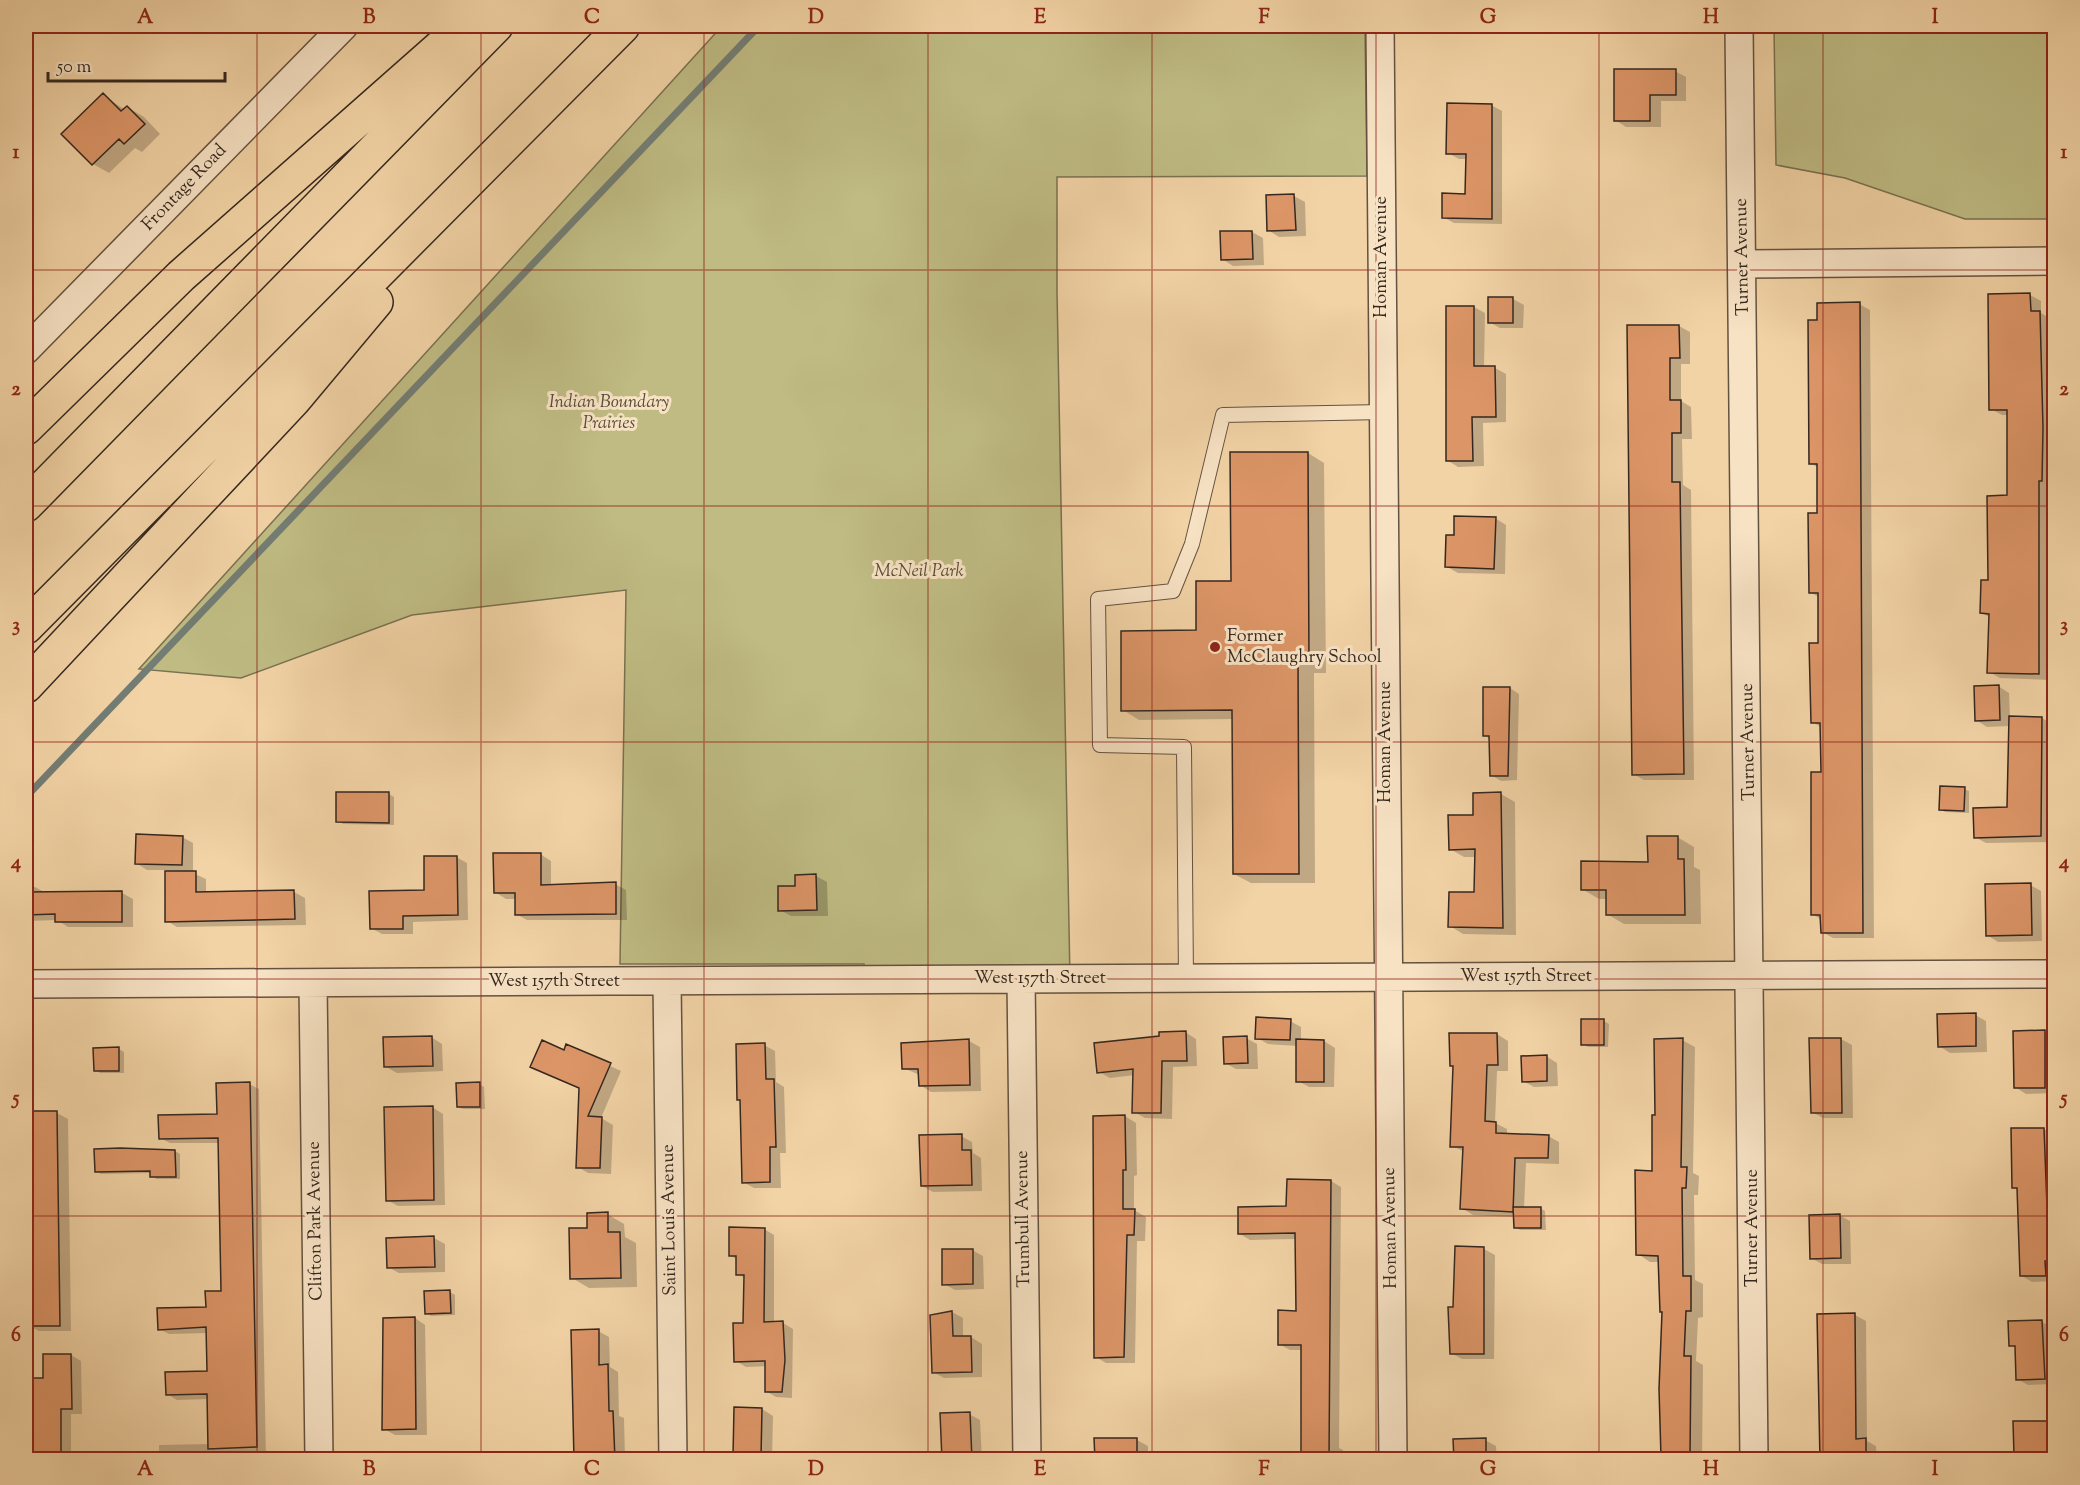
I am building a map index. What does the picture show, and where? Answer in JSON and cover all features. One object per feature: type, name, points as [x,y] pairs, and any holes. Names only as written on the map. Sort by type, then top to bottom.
[{"type":"highway","points":[[26,428],[181,276],[464,26]]},
{"type":"highway","points":[[26,505],[496,26]]},
{"type":"highway","points":[[26,627],[623,26]]},
{"type":"highway","points":[[26,686],[294,400],[517,133]]},
{"type":"street","name":"Frontage Road","points":[[26,350],[344,26]]},
{"type":"street","name":"Homan Avenue","points":[[1380,26],[1393,1460]]},
{"type":"street","name":"Turner Avenue","points":[[1739,26],[1751,976],[1754,1460]]},
{"type":"street","points":[[1743,264],[2055,261]]},
{"type":"street","name":"West 157th Street","points":[[26,984],[2055,975]]},
{"type":"street","name":"Trumbull Avenue","points":[[1021,979],[1027,1460]]},
{"type":"street","name":"Saint Louis Avenue","points":[[667,981],[673,1460]]},
{"type":"street","name":"Clifton Park Avenue","points":[[313,983],[319,1460]]},
{"type":"lane","points":[[1186,979],[1184,747],[1100,745],[1098,599],[1173,591],[1192,544],[1223,415],[1384,412]]},
{"type":"green space","points":[[722,26],[1365,26],[1367,176],[1057,177],[1057,292],[1070,979],[865,980],[864,964],[620,964],[626,590],[412,615],[241,678],[139,669]]},
{"type":"green space","points":[[1774,26],[2054,26],[2054,219],[1965,219],[1845,178],[1776,165]]},
{"type":"building","points":[[1614,69],[1676,69],[1676,95],[1650,95],[1650,121],[1614,121]]},
{"type":"building","points":[[103,93],[121,111],[127,106],[145,124],[124,144],[119,139],[92,165],[61,134]]},
{"type":"building","points":[[1447,103],[1492,104],[1492,219],[1442,218],[1442,193],[1465,194],[1466,154],[1446,154]]},
{"type":"building","points":[[1294,194],[1296,230],[1267,231],[1266,195]]},
{"type":"building","points":[[1220,231],[1252,231],[1253,259],[1221,260]]},
{"type":"building","points":[[2030,293],[2031,311],[2040,311],[2043,428],[2042,481],[2039,481],[2039,674],[1987,673],[1989,614],[1980,613],[1981,580],[1988,580],[1987,496],[2007,495],[2007,410],[1989,410],[1988,294]]},
{"type":"building","points":[[1488,297],[1513,297],[1513,323],[1488,323]]},
{"type":"building","points":[[1860,302],[1863,933],[1821,933],[1820,915],[1811,915],[1811,772],[1821,772],[1820,723],[1811,723],[1809,643],[1818,643],[1818,593],[1809,593],[1808,513],[1817,513],[1817,464],[1809,464],[1808,320],[1817,320],[1817,303]]},
{"type":"building","points":[[1446,306],[1474,306],[1474,366],[1495,366],[1496,417],[1472,417],[1473,461],[1446,461]]},
{"type":"building","points":[[1627,325],[1679,325],[1680,358],[1670,358],[1670,400],[1681,400],[1681,433],[1672,433],[1672,482],[1680,482],[1684,774],[1632,775]]},
{"type":"building","name":"Former McClaughry School","points":[[1230,452],[1308,452],[1309,664],[1298,664],[1299,874],[1233,874],[1232,710],[1121,711],[1121,631],[1196,630],[1196,581],[1231,581]]},
{"type":"building","points":[[1454,516],[1496,517],[1494,569],[1445,567],[1446,535],[1454,535]]},
{"type":"building","points":[[1999,685],[2000,720],[1975,721],[1974,686]]},
{"type":"building","points":[[1483,687],[1510,687],[1508,776],[1490,776],[1489,736],[1483,736]]},
{"type":"building","points":[[2009,716],[2042,717],[2041,836],[1974,838],[1973,808],[2007,807]]},
{"type":"building","points":[[1940,786],[1965,787],[1964,811],[1939,810]]},
{"type":"building","points":[[336,792],[389,792],[389,823],[336,822]]},
{"type":"building","points":[[1501,792],[1503,928],[1448,927],[1449,892],[1474,892],[1475,849],[1449,850],[1448,815],[1473,815],[1473,793]]},
{"type":"building","points":[[136,834],[183,836],[182,865],[135,864]]},
{"type":"building","points":[[1647,836],[1678,836],[1678,859],[1684,859],[1685,915],[1606,915],[1606,890],[1581,890],[1581,861],[1648,862]]},
{"type":"building","points":[[493,853],[541,853],[541,885],[616,882],[616,914],[515,915],[515,893],[494,893]]},
{"type":"building","points":[[424,856],[457,856],[458,915],[403,916],[403,929],[370,929],[369,891],[424,890]]},
{"type":"building","points":[[165,871],[196,871],[196,892],[294,890],[295,919],[165,922]]},
{"type":"building","points":[[816,874],[817,910],[778,911],[778,886],[795,886],[795,875]]},
{"type":"building","points":[[2031,883],[2032,935],[1986,936],[1985,884]]},
{"type":"building","points":[[122,891],[122,922],[55,922],[55,914],[26,915],[26,892]]},
{"type":"building","points":[[1976,1013],[1976,1046],[1938,1047],[1937,1014]]},
{"type":"building","points":[[1256,1017],[1291,1019],[1290,1040],[1255,1039]]},
{"type":"building","points":[[1581,1019],[1604,1019],[1604,1045],[1581,1045]]},
{"type":"building","points":[[2045,1030],[2045,1088],[2014,1088],[2013,1031]]},
{"type":"building","points":[[1186,1031],[1187,1061],[1162,1061],[1161,1113],[1132,1113],[1133,1069],[1097,1073],[1094,1043],[1159,1036],[1159,1032]]},
{"type":"building","points":[[1449,1033],[1497,1033],[1498,1065],[1487,1065],[1485,1121],[1496,1122],[1496,1133],[1549,1135],[1548,1158],[1515,1158],[1513,1212],[1460,1209],[1463,1147],[1450,1147],[1453,1066],[1450,1066]]},
{"type":"building","points":[[432,1036],[433,1066],[384,1067],[383,1037]]},
{"type":"building","points":[[1247,1036],[1248,1063],[1224,1064],[1223,1037]]},
{"type":"building","points":[[1683,1038],[1681,1167],[1687,1167],[1686,1188],[1682,1188],[1683,1276],[1691,1276],[1691,1311],[1686,1311],[1684,1356],[1691,1356],[1690,1456],[1661,1457],[1659,1389],[1662,1312],[1660,1312],[1658,1256],[1636,1255],[1635,1170],[1652,1171],[1652,1115],[1655,1115],[1654,1039]]},
{"type":"building","points":[[1809,1038],[1841,1038],[1842,1113],[1811,1113]]},
{"type":"building","points":[[969,1039],[970,1085],[919,1086],[918,1069],[902,1069],[901,1043]]},
{"type":"building","points":[[1296,1039],[1324,1040],[1324,1082],[1296,1082]]},
{"type":"building","points":[[542,1040],[564,1050],[566,1044],[611,1063],[588,1116],[602,1117],[600,1168],[576,1168],[579,1088],[530,1067]]},
{"type":"building","points":[[765,1043],[766,1079],[774,1079],[776,1147],[770,1147],[770,1182],[742,1183],[736,1044]]},
{"type":"building","points":[[119,1047],[119,1071],[94,1071],[93,1048]]},
{"type":"building","points":[[1547,1055],[1547,1081],[1522,1082],[1521,1056]]},
{"type":"building","points":[[250,1082],[257,1447],[208,1449],[207,1394],[166,1395],[165,1372],[207,1371],[206,1327],[158,1330],[157,1308],[206,1307],[205,1291],[221,1291],[218,1138],[159,1139],[158,1115],[217,1114],[216,1083]]},
{"type":"building","points":[[480,1082],[480,1107],[457,1107],[456,1083]]},
{"type":"building","points":[[433,1106],[434,1200],[386,1201],[384,1107]]},
{"type":"building","points":[[26,1111],[57,1111],[60,1326],[26,1326]]},
{"type":"building","points":[[1125,1115],[1126,1170],[1123,1170],[1123,1209],[1135,1209],[1134,1235],[1127,1235],[1124,1357],[1094,1358],[1093,1116]]},
{"type":"building","points":[[2011,1128],[2044,1128],[2049,1260],[2045,1261],[2046,1276],[2020,1276],[2017,1188],[2012,1188]]},
{"type":"building","points":[[962,1134],[962,1150],[971,1150],[972,1185],[921,1186],[919,1135]]},
{"type":"building","points":[[94,1149],[175,1150],[176,1177],[150,1177],[150,1171],[95,1172]]},
{"type":"building","points":[[1287,1179],[1331,1180],[1329,1460],[1301,1460],[1301,1345],[1278,1345],[1278,1310],[1296,1311],[1295,1233],[1238,1234],[1238,1207],[1286,1206]]},
{"type":"building","points":[[1513,1207],[1541,1207],[1541,1228],[1514,1228]]},
{"type":"building","points":[[608,1212],[608,1232],[620,1232],[621,1278],[570,1279],[569,1228],[587,1228],[587,1213]]},
{"type":"building","points":[[1840,1214],[1841,1258],[1810,1259],[1809,1215]]},
{"type":"building","points":[[729,1227],[765,1228],[764,1322],[783,1321],[785,1360],[782,1392],[765,1392],[765,1361],[734,1362],[733,1323],[743,1323],[744,1275],[736,1275],[736,1256],[729,1256]]},
{"type":"building","points":[[434,1236],[435,1267],[387,1268],[386,1238]]},
{"type":"building","points":[[1455,1246],[1484,1247],[1484,1354],[1450,1354],[1448,1307],[1453,1307]]},
{"type":"building","points":[[942,1249],[973,1249],[973,1284],[942,1285]]},
{"type":"building","points":[[450,1290],[451,1313],[425,1314],[424,1291]]},
{"type":"building","points":[[952,1311],[953,1336],[971,1336],[972,1372],[932,1373],[930,1315]]},
{"type":"building","points":[[1855,1313],[1856,1439],[1866,1438],[1866,1460],[1820,1460],[1817,1314]]},
{"type":"building","points":[[415,1317],[416,1429],[382,1430],[383,1318]]},
{"type":"building","points":[[2042,1320],[2045,1379],[2016,1380],[2015,1346],[2009,1346],[2008,1321]]},
{"type":"building","points":[[599,1329],[599,1365],[608,1364],[609,1411],[613,1411],[615,1460],[574,1460],[571,1330]]},
{"type":"building","points":[[43,1354],[71,1354],[72,1409],[61,1409],[61,1460],[28,1460],[29,1378],[43,1378]]},
{"type":"building","points":[[734,1407],[762,1408],[761,1457],[733,1456]]},
{"type":"building","points":[[970,1412],[972,1460],[942,1460],[940,1413]]},
{"type":"building","points":[[2013,1421],[2048,1421],[2049,1455],[2014,1455]]},
{"type":"building","points":[[1094,1438],[1137,1438],[1137,1460],[1095,1460]]},
{"type":"building","points":[[1486,1438],[1486,1460],[1454,1460],[1453,1439]]},
{"type":"waterway","points":[[26,797],[759,26]]},
{"type":"place","name":"Former McClaughry School","points":[[1215,647]]},
{"type":"park label","name":"Indian Boundary Prairies","points":[[609,413]]},
{"type":"park label","name":"McNeil Park","points":[[919,572]]}]
